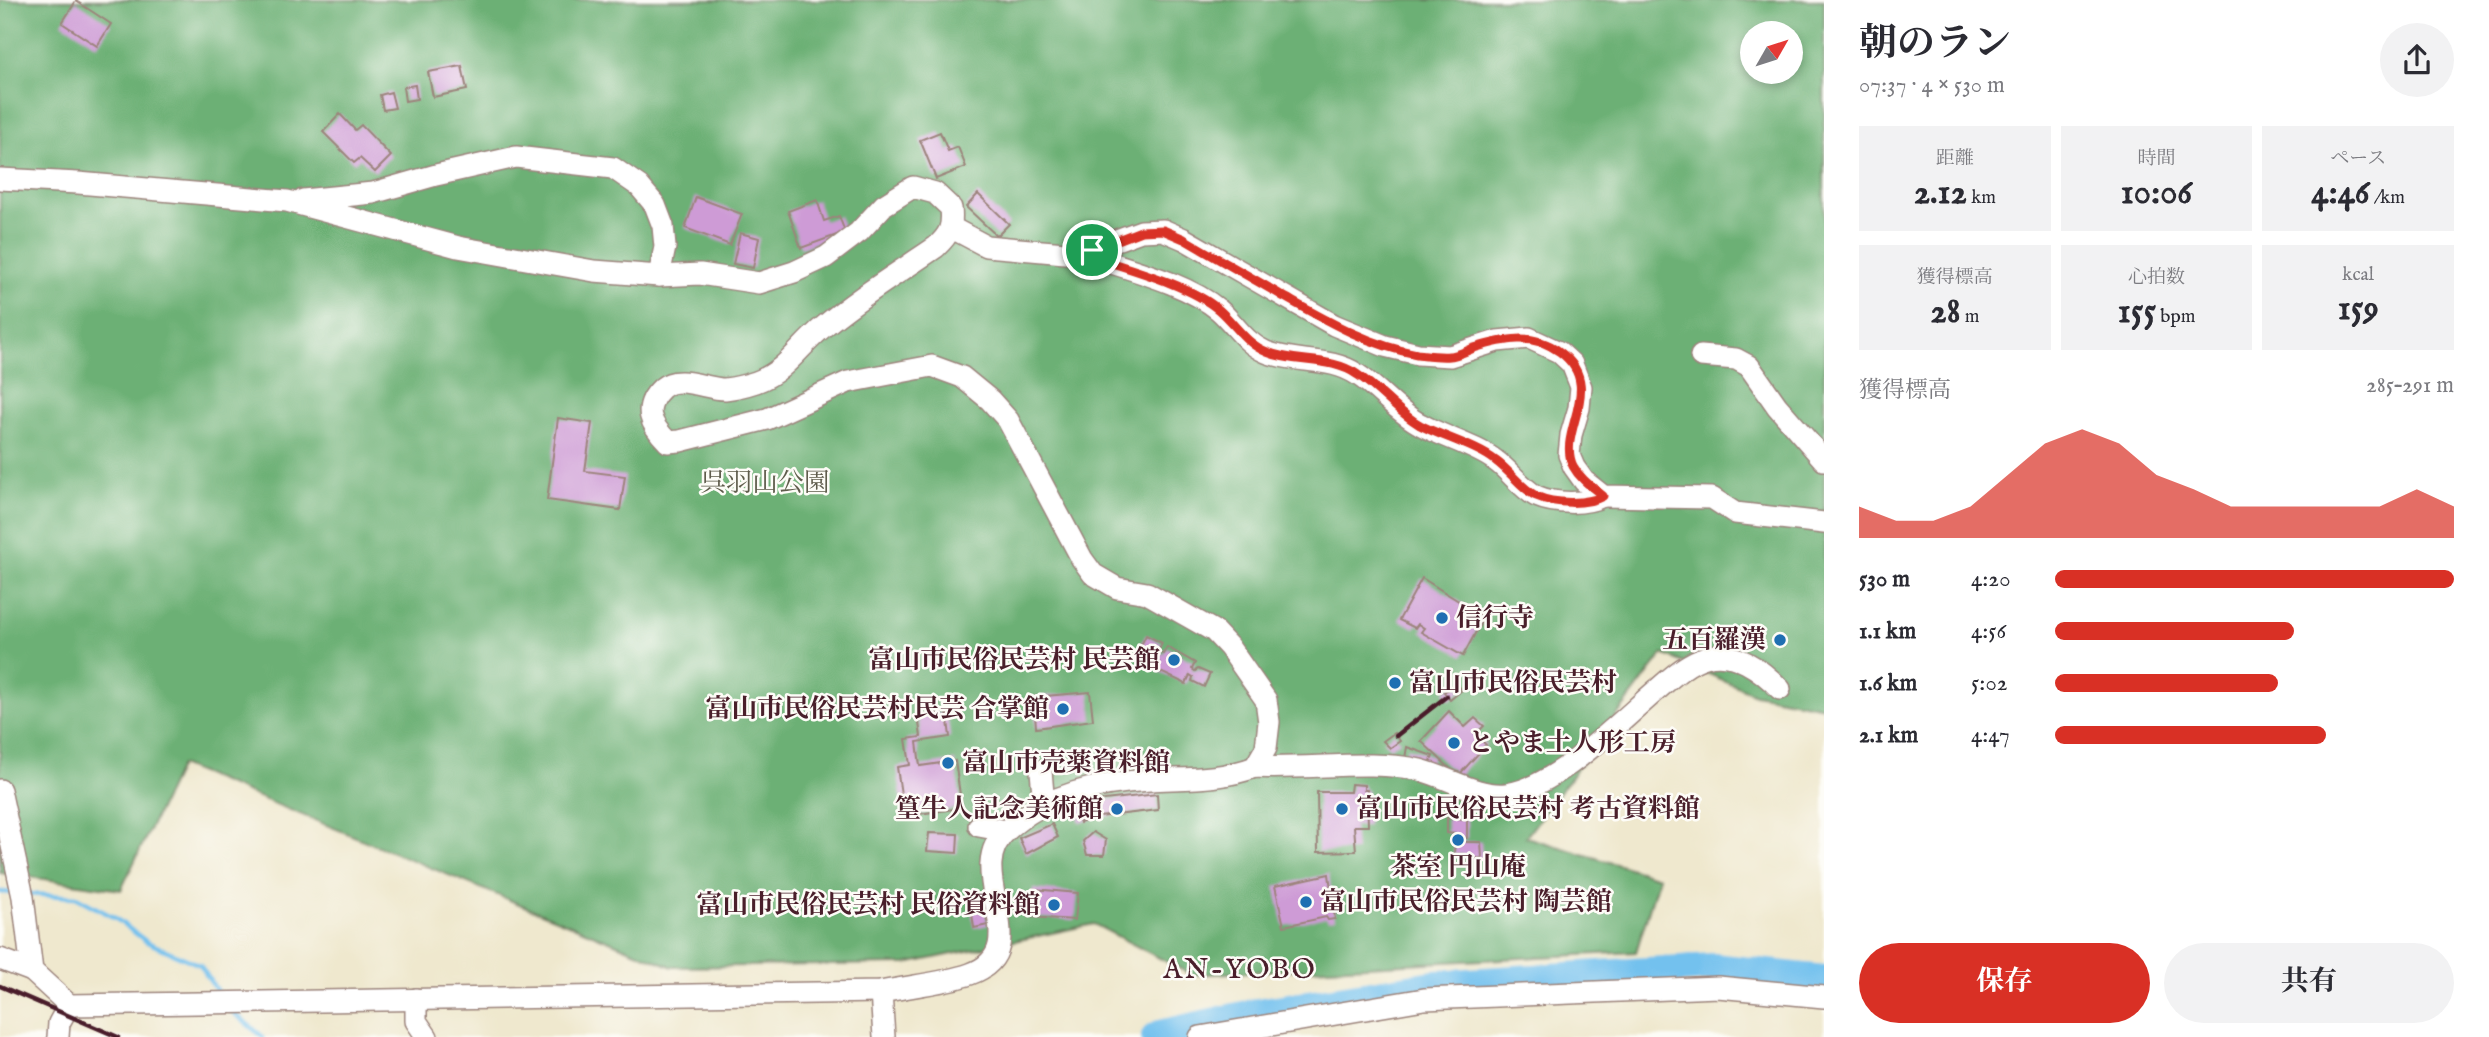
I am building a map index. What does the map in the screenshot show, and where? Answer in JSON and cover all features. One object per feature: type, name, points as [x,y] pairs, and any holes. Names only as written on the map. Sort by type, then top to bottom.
[{"type":"street","points":[[287,201],[373,193],[516,157],[613,168],[639,186],[655,205],[663,226],[664,247],[659,276]]},
{"type":"street","points":[[0,179],[69,182],[287,201],[458,247],[594,271],[659,276],[700,274],[759,283],[794,272],[827,257],[859,232],[884,205],[912,187],[935,192],[951,208],[952,228],[949,235],[936,247],[821,328],[780,369],[757,382],[725,389],[678,382],[664,386],[652,400],[648,413],[654,428],[668,442],[680,441],[766,419],[848,382],[932,366],[962,377],[990,400],[1007,420],[1082,559],[1093,574],[1116,588],[1147,593],[1214,631],[1229,647],[1266,700],[1269,722],[1266,748],[1255,767]]},
{"type":"street","points":[[952,228],[986,246],[1065,253],[1092,250],[1141,231],[1163,230],[1184,239],[1334,325],[1385,346],[1418,354],[1450,356],[1497,341],[1529,338],[1559,352],[1572,364],[1581,387],[1569,455],[1584,481],[1603,496]]},
{"type":"street","points":[[1092,250],[1093,257],[1197,295],[1219,310],[1242,335],[1263,351],[1281,357],[1338,366],[1358,374],[1417,423],[1454,442],[1481,451],[1497,461],[1536,495],[1558,501],[1595,500],[1603,496],[1712,498],[1735,513],[1824,523]]},
{"type":"street","points":[[1701,356],[1736,359],[1749,366],[1777,406],[1824,460]]},
{"type":"street","points":[[0,958],[32,971],[69,1005],[881,992],[971,974],[989,963],[997,953],[1001,928],[990,876],[990,861],[995,844],[1006,831],[1044,804],[1074,792],[1105,784],[1206,779],[1237,774],[1255,767],[1383,766],[1419,770],[1482,792],[1506,794],[1535,786],[1559,773],[1679,671],[1705,657],[1724,655],[1748,664],[1766,674],[1780,689]]},
{"type":"street","points":[[1041,771],[1044,804]]},
{"type":"street","points":[[0,790],[23,897],[32,971]]},
{"type":"street","points":[[979,826],[1006,831]]},
{"type":"street","points":[[1200,1037],[1423,999],[1718,987],[1824,997]]},
{"type":"street","points":[[881,992],[884,1037]]},
{"type":"street","points":[[416,999],[416,1021],[427,1037]]},
{"type":"street","points":[[58,1037],[59,1023],[69,1005]]},
{"type":"green space","name":"呉羽山公園","points":[[0,0],[1824,0],[1824,707],[1755,694],[1663,654],[1526,837],[1659,877],[1636,952],[1192,975],[1094,924],[906,964],[673,967],[180,765],[121,890],[0,873]]},
{"type":"building","points":[[76,1],[111,24],[97,46],[62,23]]},
{"type":"building","points":[[462,66],[467,90],[433,97],[428,72]]},
{"type":"building","points":[[415,85],[417,99],[405,101],[403,87]]},
{"type":"building","points":[[391,92],[395,108],[383,110],[380,95]]},
{"type":"building","points":[[340,114],[355,130],[361,125],[391,156],[375,172],[360,158],[354,163],[323,132]]},
{"type":"building","points":[[940,132],[948,151],[958,147],[966,167],[936,179],[920,140]]},
{"type":"building","points":[[978,194],[1009,224],[997,236],[966,207]]},
{"type":"building","points":[[696,197],[742,214],[730,245],[685,228]]},
{"type":"building","points":[[817,200],[824,221],[839,216],[845,232],[801,248],[788,211]]},
{"type":"building","points":[[740,233],[759,238],[753,268],[733,264]]},
{"type":"building","points":[[558,418],[592,423],[585,471],[625,476],[620,510],[547,500]]},
{"type":"building","name":"信行寺","points":[[1422,578],[1484,617],[1463,656],[1421,632],[1424,628],[1418,624],[1415,628],[1399,620]]},
{"type":"building","name":"富山市民俗民芸村 民芸館","points":[[1146,635],[1162,643],[1158,652],[1163,654],[1167,647],[1195,663],[1192,669],[1195,671],[1198,669],[1210,674],[1204,687],[1192,681],[1193,677],[1190,675],[1186,684],[1156,670],[1159,662],[1154,659],[1151,664],[1135,657]]},
{"type":"building","points":[[1456,683],[1462,690],[1450,700],[1444,692]]},
{"type":"building","name":"富山市民俗民芸村民芸 合掌館","points":[[1090,692],[1093,720],[1036,728],[1034,697]]},
{"type":"building","name":"とやま土人形工房","points":[[1449,711],[1465,727],[1475,718],[1484,726],[1476,734],[1486,745],[1458,776],[1421,741]]},
{"type":"building","name":"富山市売薬資料館","points":[[947,712],[950,737],[917,742],[920,766],[955,761],[962,808],[904,816],[897,767],[910,765],[906,739],[921,737],[918,716]]},
{"type":"building","points":[[1394,733],[1400,741],[1390,748],[1383,741]]},
{"type":"building","points":[[1407,747],[1433,756],[1429,766],[1405,758]]},
{"type":"building","name":"富山市民俗民芸村 考古資料館","points":[[1351,784],[1364,785],[1364,790],[1367,790],[1368,826],[1354,826],[1356,851],[1318,852],[1317,792],[1350,792]]},
{"type":"building","name":"篁牛人記念美術館","points":[[1157,794],[1158,810],[1099,817],[1080,823],[1076,807],[1104,800]]},
{"type":"building","name":"茶室 円山庵","points":[[1447,818],[1467,819],[1467,838],[1461,838],[1461,842],[1481,842],[1482,858],[1465,859],[1465,855],[1454,854],[1455,834],[1447,833]]},
{"type":"building","points":[[1052,824],[1058,837],[1026,854],[1019,838]]},
{"type":"building","name":"篁牛人記念美術館","points":[[1093,832],[1106,840],[1104,855],[1087,855],[1083,841]]},
{"type":"building","points":[[929,833],[958,834],[957,853],[927,851]]},
{"type":"building","name":"富山市民俗民芸村 陶芸館","points":[[1329,874],[1335,919],[1328,920],[1326,917],[1284,926],[1275,886]]},
{"type":"building","name":"富山市民俗民芸村 民俗資料館","points":[[1033,889],[1078,893],[1075,920],[1029,917]]},
{"type":"building","points":[[984,904],[988,925],[974,928],[971,907]]},
{"type":"waterway","points":[[0,892],[17,893]]},
{"type":"waterway","points":[[29,894],[76,897],[115,918],[147,942],[200,965],[220,996]]},
{"type":"waterway","points":[[1155,1037],[1257,1012],[1434,984],[1713,967],[1824,979]]},
{"type":"waterway","points":[[229,1009],[263,1037]]},
{"type":"railway","points":[[1396,736],[1447,696]]},
{"type":"railway","points":[[0,986],[118,1037]]},
{"type":"place","name":"信行寺","points":[[1442,618]]},
{"type":"place","name":"五百羅漢","points":[[1780,640]]},
{"type":"place","name":"富山市民俗民芸村 民芸館","points":[[1174,660]]},
{"type":"place","name":"富山市民俗民芸村","points":[[1395,683]]},
{"type":"place","name":"富山市民俗民芸村民芸 合掌館","points":[[1063,709]]},
{"type":"place","name":"とやま土人形工房","points":[[1454,743]]},
{"type":"place","name":"富山市売薬資料館","points":[[948,763]]},
{"type":"place","name":"篁牛人記念美術館","points":[[1117,809]]},
{"type":"place","name":"富山市民俗民芸村 考古資料館","points":[[1342,809]]},
{"type":"place","name":"茶室 円山庵","points":[[1458,840]]},
{"type":"place","name":"富山市民俗民芸村 陶芸館","points":[[1306,902]]},
{"type":"place","name":"富山市民俗民芸村 民俗資料館","points":[[1054,905]]},
{"type":"district","name":"AN-YOBO","points":[[1240,970]]},
{"type":"route","points":[[1163,230],[1184,239],[1334,325],[1385,346],[1418,354],[1450,356],[1497,341],[1529,338],[1559,352],[1572,364],[1581,387],[1569,455],[1584,481],[1603,496],[1595,500],[1558,501],[1536,495],[1497,461],[1481,451],[1454,442],[1417,423],[1358,374],[1338,366],[1281,357],[1263,351],[1242,335],[1219,310],[1197,295],[1093,257],[1092,250],[1141,231],[1163,230]]}]
